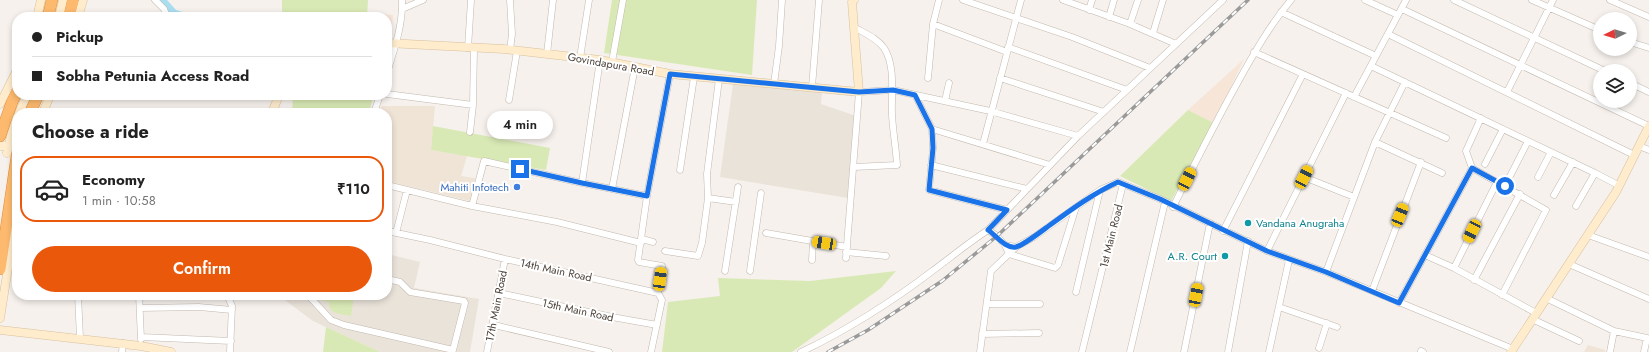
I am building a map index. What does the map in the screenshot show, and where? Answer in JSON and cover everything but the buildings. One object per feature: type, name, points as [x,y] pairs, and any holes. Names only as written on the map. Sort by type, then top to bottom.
[{"type":"highway","points":[[49,12],[52,0]]},
{"type":"highway","points":[[70,12],[74,0]]},
{"type":"highway","points":[[0,136],[13,100]]},
{"type":"highway","points":[[0,269],[10,151]]},
{"type":"street","points":[[38,12],[41,0]]},
{"type":"street","points":[[60,12],[64,0]]},
{"type":"street","points":[[79,12],[83,0]]},
{"type":"street","points":[[155,0],[165,12]]},
{"type":"street","points":[[392,57],[396,44],[402,9],[402,0]]},
{"type":"street","points":[[402,9],[423,0]]},
{"type":"street","points":[[470,132],[473,105],[471,0]]},
{"type":"street","points":[[509,100],[513,50],[510,0]]},
{"type":"street","points":[[547,54],[553,0]]},
{"type":"street","points":[[580,58],[589,0]]},
{"type":"street","points":[[612,62],[623,0]]},
{"type":"street","points":[[774,84],[779,46],[782,0]]},
{"type":"street","points":[[812,87],[819,0]]},
{"type":"street","points":[[846,252],[859,92],[852,2],[854,0]]},
{"type":"street","points":[[928,78],[933,24],[939,0]]},
{"type":"street","points":[[963,0],[1072,36],[1150,68]]},
{"type":"street","points":[[982,144],[1021,0]]},
{"type":"street","points":[[1089,10],[1092,0]]},
{"type":"street","points":[[1109,17],[1114,0]]},
{"type":"street","points":[[1130,24],[1138,0]]},
{"type":"street","points":[[1153,33],[1164,0]]},
{"type":"street","points":[[801,352],[830,338],[884,304],[926,276],[957,251],[988,230],[1078,136],[1222,0]]},
{"type":"street","points":[[1173,207],[1216,122],[1254,52],[1291,0]]},
{"type":"street","points":[[1365,0],[1398,15]]},
{"type":"street","points":[[1354,97],[1406,0]]},
{"type":"street","points":[[1454,0],[1593,65]]},
{"type":"street","points":[[1532,0],[1593,27]]},
{"type":"street","points":[[1507,92],[1553,0]]},
{"type":"street","points":[[1610,0],[1649,17]]},
{"type":"street","points":[[1067,1],[1153,33],[1176,44]]},
{"type":"street","points":[[980,352],[992,271],[1016,247],[1034,237],[1100,190],[1118,182],[1165,202],[1267,251],[1326,272],[1512,350],[1616,192],[1649,126],[1402,9]]},
{"type":"street","points":[[1281,12],[1376,56]]},
{"type":"street","points":[[933,24],[1127,90]]},
{"type":"street","points":[[854,27],[873,37],[884,48],[890,64],[893,90],[892,115],[897,165],[854,167]]},
{"type":"street","points":[[1388,34],[1634,155]]},
{"type":"street","name":"Govindapura Road","points":[[392,44],[513,50],[600,60],[670,74],[694,77],[859,92]]},
{"type":"street","points":[[1637,44],[1649,48]]},
{"type":"street","points":[[1254,52],[1446,138]]},
{"type":"street","points":[[582,183],[600,60]]},
{"type":"street","points":[[1371,66],[1573,162],[1618,186]]},
{"type":"street","points":[[612,189],[635,67]]},
{"type":"street","points":[[651,352],[662,300],[658,292],[662,266],[639,262],[647,196],[670,74]]},
{"type":"street","points":[[1223,231],[1303,74]]},
{"type":"street","points":[[680,170],[694,77]]},
{"type":"street","points":[[1000,78],[1104,112]]},
{"type":"street","points":[[665,251],[698,256],[702,243],[708,198],[707,174],[719,79]]},
{"type":"street","points":[[0,104],[12,80]]},
{"type":"street","points":[[1326,272],[1375,142],[1405,82]]},
{"type":"street","points":[[944,101],[949,83]]},
{"type":"street","points":[[1637,86],[1649,92]]},
{"type":"street","points":[[859,92],[893,90],[990,111],[1078,136]]},
{"type":"street","points":[[1267,251],[1346,93]]},
{"type":"street","points":[[392,95],[473,105]]},
{"type":"street","points":[[915,95],[932,129],[933,148],[929,190],[1007,210]]},
{"type":"street","points":[[1481,118],[1466,151],[1472,168],[1545,208],[1546,211],[1502,295]]},
{"type":"street","points":[[932,129],[1050,165]]},
{"type":"street","points":[[1485,164],[1503,129]]},
{"type":"street","points":[[1505,186],[1528,141]]},
{"type":"street","points":[[1375,142],[1442,172]]},
{"type":"street","points":[[0,146],[10,151]]},
{"type":"street","points":[[1639,146],[1649,150]]},
{"type":"street","points":[[1538,177],[1551,152]]},
{"type":"street","points":[[472,206],[484,161],[647,196]]},
{"type":"street","points":[[1372,291],[1421,162]]},
{"type":"street","points":[[1554,195],[1573,162]]},
{"type":"street","points":[[931,165],[1027,189]]},
{"type":"street","points":[[1399,303],[1472,168]]},
{"type":"street","points":[[1576,206],[1595,173]]},
{"type":"street","points":[[1304,177],[1354,197]]},
{"type":"street","points":[[1454,268],[1497,182]]},
{"type":"street","name":"1st Main Road","points":[[1082,352],[1123,184]]},
{"type":"street","points":[[392,186],[472,206],[557,222],[641,241],[653,242]]},
{"type":"street","points":[[726,271],[738,187]]},
{"type":"street","points":[[396,233],[407,190]]},
{"type":"street","points":[[1076,292],[1100,190]]},
{"type":"street","points":[[750,271],[762,193]]},
{"type":"street","points":[[1474,280],[1520,194]]},
{"type":"street","points":[[708,198],[736,202]]},
{"type":"street","points":[[1130,352],[1165,202]]},
{"type":"street","points":[[988,230],[997,236],[1005,245],[1009,254],[1055,268],[1058,265],[1076,207]]},
{"type":"street","points":[[1184,352],[1210,223]]},
{"type":"street","name":"14th Main Road","points":[[392,232],[505,259],[658,292]]},
{"type":"street","points":[[766,233],[813,242],[846,252],[886,256]]},
{"type":"street","points":[[1588,235],[1649,257]]},
{"type":"street","points":[[1228,352],[1248,241]]},
{"type":"street","points":[[812,260],[813,242]]},
{"type":"street","points":[[1005,245],[1016,247]]},
{"type":"street","points":[[0,318],[12,249]]},
{"type":"street","points":[[1425,255],[1454,268],[1579,341]]},
{"type":"street","name":"17th Main Road","points":[[487,352],[494,325],[505,259]]},
{"type":"street","points":[[1269,352],[1289,260]]},
{"type":"street","points":[[1569,264],[1649,299]]},
{"type":"street","points":[[313,300],[331,320],[344,326],[454,350],[465,303],[464,301],[410,292],[400,282],[392,280]]},
{"type":"street","name":"15th Main Road","points":[[499,293],[612,318],[657,325]]},
{"type":"street","points":[[1546,298],[1614,331],[1647,338],[1644,352]]},
{"type":"street","points":[[78,300],[80,338]]},
{"type":"street","points":[[139,300],[141,346]]},
{"type":"street","points":[[229,300],[232,306],[230,352]]},
{"type":"street","points":[[987,304],[1040,304]]},
{"type":"street","points":[[140,308],[199,307],[232,310]]},
{"type":"street","points":[[1279,307],[1337,327]]},
{"type":"street","points":[[1319,348],[1327,323]]},
{"type":"street","points":[[494,325],[609,352]]},
{"type":"street","points":[[0,330],[80,338],[123,348],[141,346],[172,352]]},
{"type":"street","points":[[1610,352],[1614,331]]},
{"type":"street","points":[[982,334],[1039,333]]},
{"type":"street","points":[[141,337],[231,341]]},
{"type":"shaded area","points":[[1244,59],[1214,123],[1188,110]]},
{"type":"shaded area","points":[[733,84],[822,91],[821,104],[856,116],[848,198],[720,177]]},
{"type":"shaded area","points":[[382,106],[435,106],[431,150],[467,156],[461,176],[475,178],[470,201],[392,182],[392,108],[381,108]]},
{"type":"shaded area","points":[[392,255],[420,262],[414,288],[479,299],[470,352],[380,352],[313,321],[285,300],[392,300]]},
{"type":"shaded area","points":[[1588,345],[1605,350],[1605,352],[1584,352]]},
{"type":"green space","points":[[282,0],[368,0],[367,12],[282,12]]},
{"type":"green space","points":[[612,0],[757,0],[752,75],[604,53]]},
{"type":"green space","points":[[293,100],[372,100],[370,108],[292,108]]},
{"type":"green space","points":[[1188,110],[1214,123],[1171,201],[1120,176]]},
{"type":"green space","points":[[433,126],[550,148],[546,170],[431,150]]},
{"type":"green space","points":[[896,271],[881,288],[792,352],[662,352],[668,302],[720,296],[718,278],[810,281]]},
{"type":"green space","points":[[322,300],[353,300],[351,316],[336,313],[330,309],[329,302]]},
{"type":"green space","points":[[326,327],[380,352],[323,352]]},
{"type":"water","points":[[158,0],[167,0],[176,10],[183,12],[169,12]]},
{"type":"railway","points":[[828,352],[868,330],[942,281],[997,236],[1248,0]]},
{"type":"place","name":"Mahiti Infotech","points":[[517,187]]},
{"type":"place","name":"Vandana Anugraha","points":[[1248,223]]},
{"type":"place","name":"A.R. Court","points":[[1225,256]]},
{"type":"route","points":[[520,169],[647,196],[670,74],[859,92],[893,90],[915,95],[932,129],[933,148],[929,190],[1007,210],[988,230],[997,236],[1005,245],[1016,247],[1034,237],[1100,190],[1118,182],[1160,199],[1173,207],[1267,251],[1326,272],[1399,303],[1472,168],[1505,186]]}]
